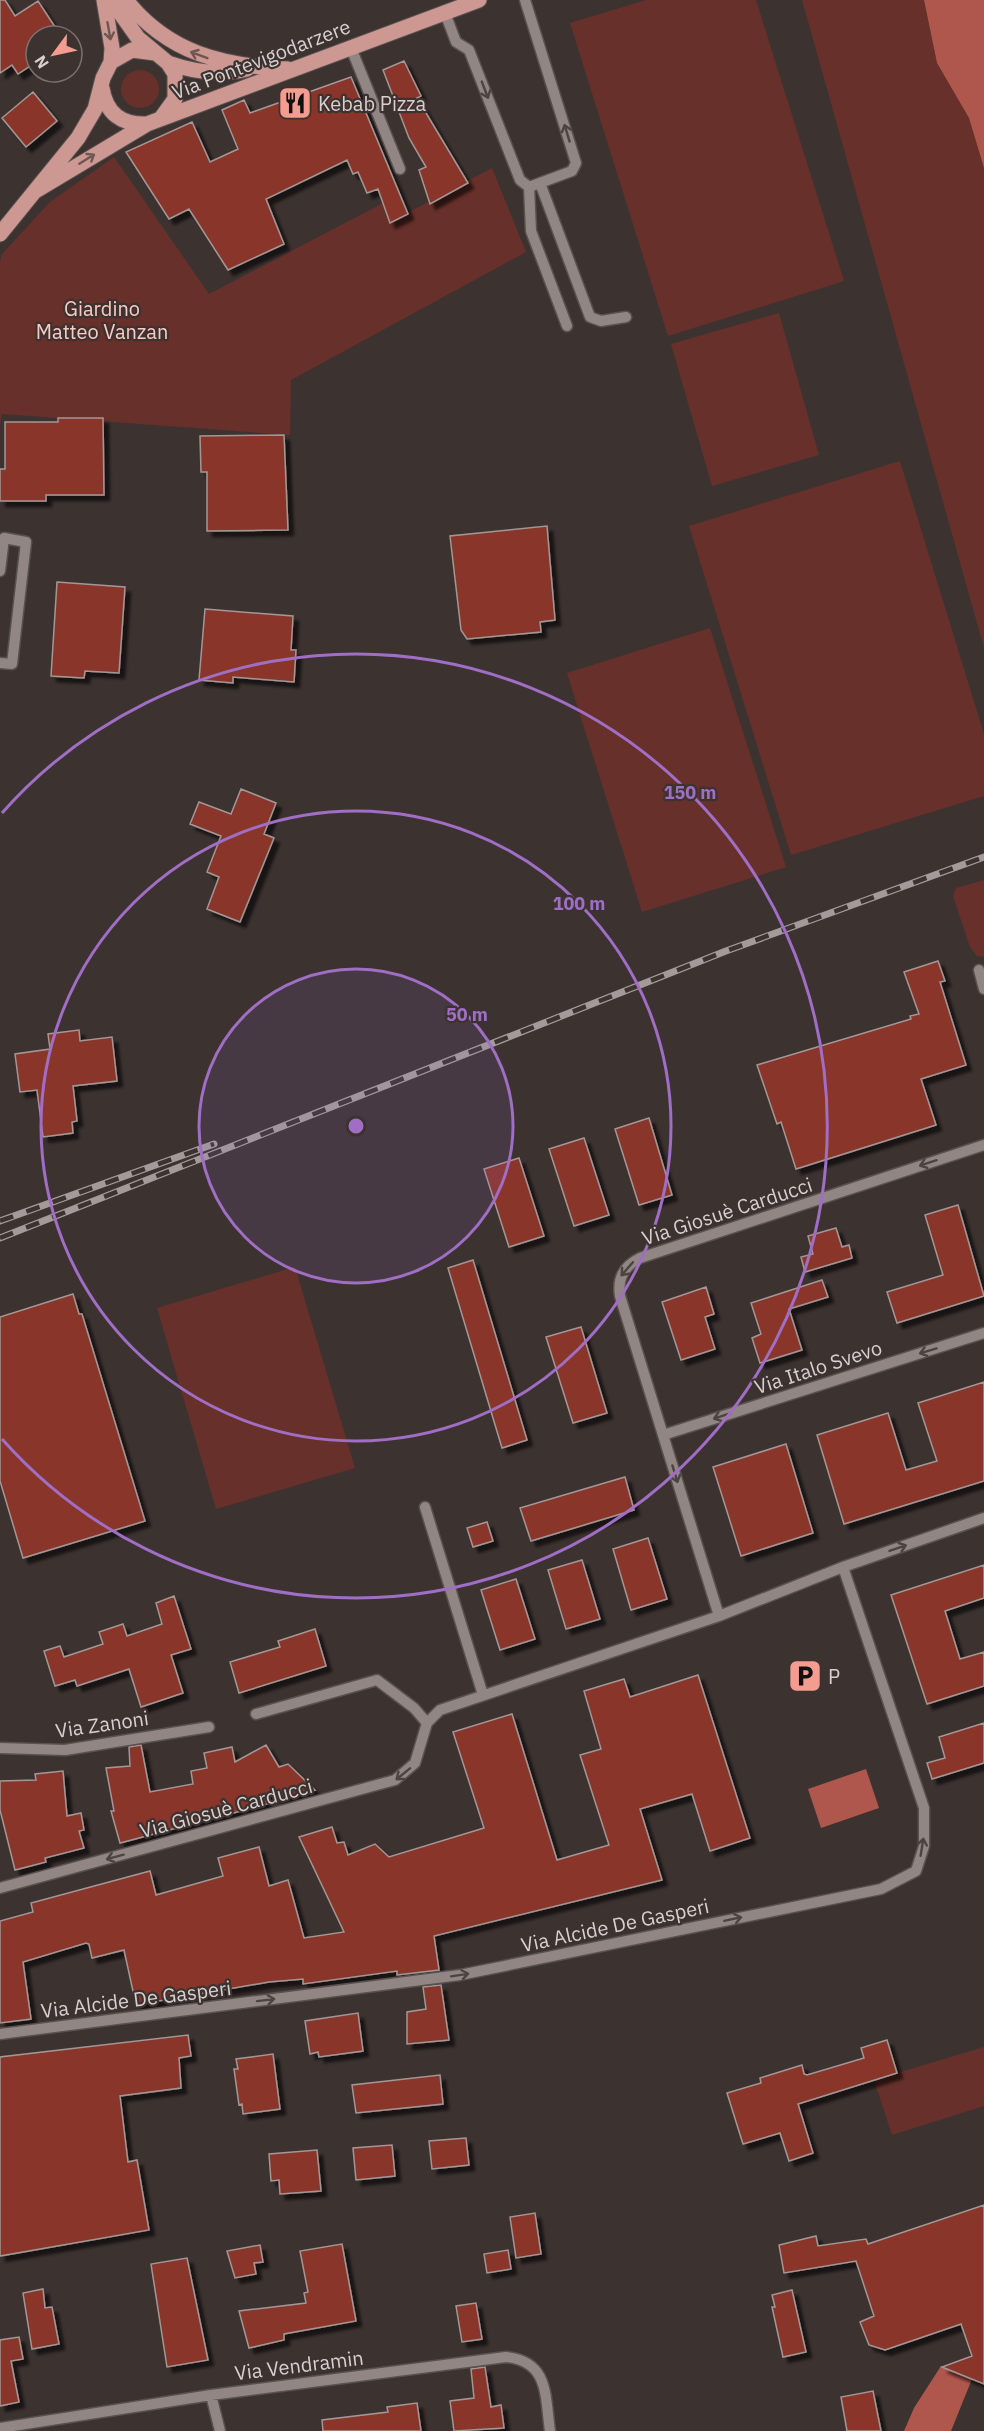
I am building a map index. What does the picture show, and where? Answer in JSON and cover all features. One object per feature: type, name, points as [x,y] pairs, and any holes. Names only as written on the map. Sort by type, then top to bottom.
[{"type":"main road","name":"Via Pontevigodarzere","points":[[0,234],[78,138],[95,109],[106,70],[111,62],[112,48],[104,0]]},
{"type":"main road","name":"Via Pontevigodarzere","points":[[111,0],[138,38],[168,63],[184,69],[214,73],[256,68]]},
{"type":"main road","points":[[126,0],[139,17],[166,38],[191,52],[213,60],[256,68],[291,69]]},
{"type":"main road","name":"Via Pontevigodarzere","points":[[37,190],[153,122],[263,83],[291,69],[479,0]]},
{"type":"main road","points":[[111,62],[132,50],[155,53]]},
{"type":"main road","name":"Via Pontevigodarzere","points":[[153,122],[176,99],[176,80],[168,63]]},
{"type":"main road","points":[[102,87],[104,98],[116,117],[125,122],[153,122]]},
{"type":"street","points":[[525,0],[576,163],[572,171],[529,187]]},
{"type":"street","points":[[445,13],[456,42],[469,50],[520,180],[529,187],[531,231],[567,326]]},
{"type":"street","points":[[351,48],[400,168]]},
{"type":"street","points":[[540,183],[590,317],[601,321],[626,317]]},
{"type":"street","points":[[0,571],[4,538],[26,542],[12,664],[0,663]]},
{"type":"street","points":[[979,970],[984,989]]},
{"type":"street","name":"Via Giosuè Carducci","points":[[719,1616],[620,1296],[621,1275],[632,1262],[984,1145]]},
{"type":"street","name":"Via Italo Svevo","points":[[663,1435],[984,1333]]},
{"type":"street","points":[[425,1507],[483,1695]]},
{"type":"street","points":[[256,1714],[377,1680],[414,1708],[427,1723],[440,1710],[719,1616],[843,1567],[984,1518]]},
{"type":"street","name":"Via Alcide De Gasperi","points":[[0,2034],[460,1975],[881,1889],[916,1871],[924,1846],[924,1808],[843,1567]]},
{"type":"street","name":"Via Giosuè Carducci","points":[[0,1888],[395,1780],[416,1763],[427,1723]]},
{"type":"street","name":"Via Zanoni","points":[[0,1748],[65,1750],[209,1726]]},
{"type":"street","name":"Via Vendramin","points":[[0,2428],[211,2395],[506,2357],[521,2358],[535,2367],[542,2382],[550,2431]]},
{"type":"street","points":[[211,2395],[220,2431]]},
{"type":"green space","points":[[646,0],[756,0],[844,281],[668,336],[570,23]]},
{"type":"green space","points":[[802,0],[924,0],[937,63],[969,118],[984,168],[984,648]]},
{"type":"green space","points":[[140,70],[147,71],[153,76],[158,82],[158,96],[153,102],[147,107],[140,108],[133,107],[127,102],[122,96],[121,89],[122,82],[127,76],[133,71]]},
{"type":"green space","name":"Giardino Matteo Vanzan","points":[[114,157],[209,294],[387,201],[396,219],[492,168],[526,252],[291,380],[290,435],[2,414],[0,424],[0,262],[2,254],[50,202]]},
{"type":"green space","points":[[779,313],[819,455],[712,486],[671,344]]},
{"type":"green space","points":[[900,461],[984,734],[984,796],[791,855],[689,526]]},
{"type":"green space","points":[[710,628],[786,867],[642,912],[567,673]]},
{"type":"green space","points":[[984,880],[984,957],[977,956],[970,947],[953,896],[956,888]]},
{"type":"green space","points":[[295,1267],[355,1468],[216,1509],[157,1308]]},
{"type":"green space","points":[[984,2047],[984,2106],[892,2135],[874,2080]]},
{"type":"shaded area","points":[[924,0],[984,0],[984,168],[969,118],[937,63]]},
{"type":"shaded area","points":[[866,1769],[879,1808],[821,1828],[808,1789]]},
{"type":"shaded area","points":[[941,2366],[972,2379],[951,2431],[904,2431],[914,2408]]},
{"type":"building","points":[[0,0],[5,0],[15,16],[38,1],[53,24],[24,24],[24,70],[18,74],[12,65],[0,73]]},
{"type":"building","points":[[404,61],[421,96],[417,98],[468,183],[430,204],[419,170],[426,167],[409,138],[383,70]]},
{"type":"building","points":[[351,77],[408,214],[390,223],[378,189],[367,193],[358,172],[353,174],[347,160],[266,199],[284,244],[228,270],[189,209],[169,219],[126,152],[192,122],[210,162],[238,149],[222,110],[244,100],[250,113]]},
{"type":"building","points":[[33,92],[57,121],[26,147],[2,118]]},
{"type":"building","points":[[58,418],[103,418],[104,495],[46,495],[46,501],[0,501],[0,469],[5,469],[5,422],[58,422]]},
{"type":"building","points":[[284,435],[288,530],[207,531],[207,472],[201,472],[200,436]]},
{"type":"building","points":[[547,526],[555,620],[540,622],[541,632],[467,639],[461,630],[450,536]]},
{"type":"building","points":[[57,582],[125,587],[119,673],[85,671],[84,678],[51,676]]},
{"type":"building","points":[[205,609],[293,616],[291,650],[296,650],[294,682],[233,677],[233,683],[199,680]]},
{"type":"building","points":[[241,789],[276,803],[264,834],[274,838],[240,922],[207,909],[219,877],[207,872],[221,836],[190,824],[199,802],[231,814]]},
{"type":"building","points":[[938,961],[945,981],[940,982],[966,1065],[921,1079],[936,1125],[796,1169],[781,1122],[777,1124],[757,1065],[911,1019],[910,1016],[919,1014],[904,972]]},
{"type":"building","points":[[79,1030],[80,1041],[112,1037],[117,1081],[73,1086],[77,1121],[72,1122],[73,1133],[43,1137],[37,1090],[20,1092],[15,1054],[50,1049],[48,1034]]},
{"type":"building","points":[[649,1118],[672,1195],[639,1205],[615,1129]]},
{"type":"building","points":[[584,1138],[609,1215],[574,1226],[549,1149]]},
{"type":"building","points":[[519,1158],[544,1236],[509,1247],[484,1169]]},
{"type":"building","points":[[958,1205],[984,1296],[897,1323],[887,1292],[943,1275],[925,1215]]},
{"type":"building","points":[[836,1228],[842,1247],[849,1245],[852,1258],[805,1272],[801,1257],[813,1254],[808,1236]]},
{"type":"building","points":[[473,1260],[527,1440],[502,1448],[448,1268]]},
{"type":"building","points":[[822,1280],[828,1297],[789,1309],[802,1350],[760,1363],[752,1338],[761,1334],[751,1303]]},
{"type":"building","points":[[706,1287],[714,1314],[705,1317],[715,1349],[681,1360],[662,1302]]},
{"type":"building","points":[[73,1294],[79,1314],[82,1314],[145,1521],[23,1558],[0,1481],[0,1317]]},
{"type":"building","points":[[581,1327],[607,1413],[573,1423],[546,1337]]},
{"type":"building","points":[[984,1382],[984,1481],[844,1524],[817,1435],[888,1413],[906,1470],[937,1461],[918,1403]]},
{"type":"building","points":[[786,1444],[813,1533],[741,1556],[713,1467]]},
{"type":"building","points":[[625,1477],[634,1510],[531,1541],[520,1508]]},
{"type":"building","points":[[487,1522],[493,1541],[473,1547],[467,1528]]},
{"type":"building","points":[[648,1538],[667,1599],[631,1610],[613,1549]]},
{"type":"building","points":[[582,1560],[600,1619],[566,1629],[548,1570]]},
{"type":"building","points":[[984,1565],[984,1598],[945,1611],[960,1659],[984,1652],[984,1686],[927,1704],[891,1595]]},
{"type":"building","points":[[516,1579],[535,1639],[500,1650],[481,1590]]},
{"type":"building","points":[[174,1596],[191,1649],[171,1655],[183,1693],[141,1707],[129,1669],[77,1686],[75,1680],[55,1686],[44,1651],[60,1646],[64,1657],[103,1644],[99,1632],[123,1624],[127,1636],[162,1624],[156,1603]]},
{"type":"building","points":[[315,1629],[326,1666],[239,1693],[230,1662],[280,1647],[278,1641]]},
{"type":"building","points":[[698,1675],[750,1838],[710,1851],[692,1794],[640,1809],[662,1880],[434,1936],[439,1970],[397,1975],[397,1971],[303,1984],[303,1979],[269,1982],[136,2005],[124,1950],[92,1958],[89,1944],[86,1943],[23,1962],[31,2019],[0,2023],[0,1921],[33,1912],[31,1903],[150,1871],[156,1895],[223,1876],[218,1858],[259,1847],[269,1886],[288,1880],[304,1938],[344,1932],[299,1837],[332,1827],[337,1843],[344,1842],[348,1855],[375,1844],[389,1857],[484,1828],[453,1732],[512,1714],[557,1860],[609,1845],[580,1755],[601,1749],[584,1691],[624,1679],[630,1697]]},
{"type":"building","points":[[984,1723],[984,1763],[932,1779],[927,1763],[945,1758],[939,1737]]},
{"type":"building","points":[[141,1745],[150,1792],[193,1784],[191,1771],[207,1768],[204,1753],[232,1747],[235,1762],[266,1745],[279,1767],[288,1764],[315,1790],[278,1800],[275,1794],[265,1798],[267,1804],[120,1843],[111,1811],[114,1811],[106,1768],[130,1766],[129,1747]]},
{"type":"building","points":[[63,1771],[67,1816],[81,1813],[84,1830],[79,1831],[84,1848],[45,1858],[46,1862],[15,1870],[0,1810],[0,1781],[36,1780],[35,1774]]},
{"type":"building","points":[[441,1985],[449,2040],[407,2044],[407,2012],[426,2009],[423,1987]]},
{"type":"building","points":[[358,2013],[363,2051],[319,2057],[318,2052],[310,2054],[305,2021]]},
{"type":"building","points":[[188,2035],[191,2056],[179,2058],[181,2088],[120,2096],[128,2162],[137,2160],[149,2230],[0,2256],[0,2057]]},
{"type":"building","points":[[887,2040],[897,2073],[798,2104],[813,2153],[789,2161],[780,2133],[743,2144],[727,2093],[761,2083],[760,2078],[802,2065],[804,2074],[807,2075],[864,2058],[861,2048]]},
{"type":"building","points":[[273,2054],[280,2109],[243,2114],[242,2104],[239,2105],[234,2069],[238,2069],[236,2059]]},
{"type":"building","points":[[440,2075],[443,2104],[356,2113],[352,2085]]},
{"type":"building","points":[[466,2138],[469,2165],[432,2169],[429,2141]]},
{"type":"building","points":[[392,2145],[395,2176],[356,2180],[353,2148]]},
{"type":"building","points":[[317,2150],[321,2191],[280,2194],[279,2180],[271,2181],[269,2154]]},
{"type":"building","points":[[984,2205],[984,2384],[942,2367],[972,2356],[961,2324],[885,2350],[869,2345],[860,2322],[874,2316],[856,2261],[784,2273],[779,2245],[816,2236],[818,2246],[866,2239],[868,2244]]},
{"type":"building","points":[[535,2213],[541,2254],[516,2258],[510,2217]]},
{"type":"building","points":[[342,2244],[356,2321],[284,2334],[284,2340],[249,2348],[239,2311],[306,2303],[304,2293],[308,2292],[300,2251]]},
{"type":"building","points":[[260,2245],[263,2262],[254,2263],[256,2274],[235,2278],[227,2251]]},
{"type":"building","points":[[508,2250],[511,2269],[487,2273],[484,2254]]},
{"type":"building","points":[[187,2258],[208,2360],[167,2367],[151,2264]]},
{"type":"building","points":[[43,2289],[45,2308],[52,2307],[59,2344],[32,2349],[23,2293]]},
{"type":"building","points":[[792,2290],[806,2352],[783,2357],[772,2307],[775,2307],[772,2295]]},
{"type":"building","points":[[476,2303],[482,2339],[462,2342],[456,2306]]},
{"type":"building","points":[[19,2337],[23,2359],[11,2361],[19,2402],[0,2406],[0,2340]]},
{"type":"building","points":[[485,2367],[491,2407],[501,2405],[504,2428],[454,2431],[450,2401],[474,2398],[471,2369]]},
{"type":"building","points":[[873,2391],[881,2431],[847,2431],[841,2397]]},
{"type":"building","points":[[417,2403],[421,2431],[323,2431],[322,2420],[388,2412],[387,2407]]},
{"type":"railway","points":[[0,1238],[726,951],[984,857]]},
{"type":"railway","points":[[0,1221],[214,1144]]},
{"type":"place","name":"Kebab Pizza","points":[[295,103]]},
{"type":"place","name":"P","points":[[805,1676]]}]
